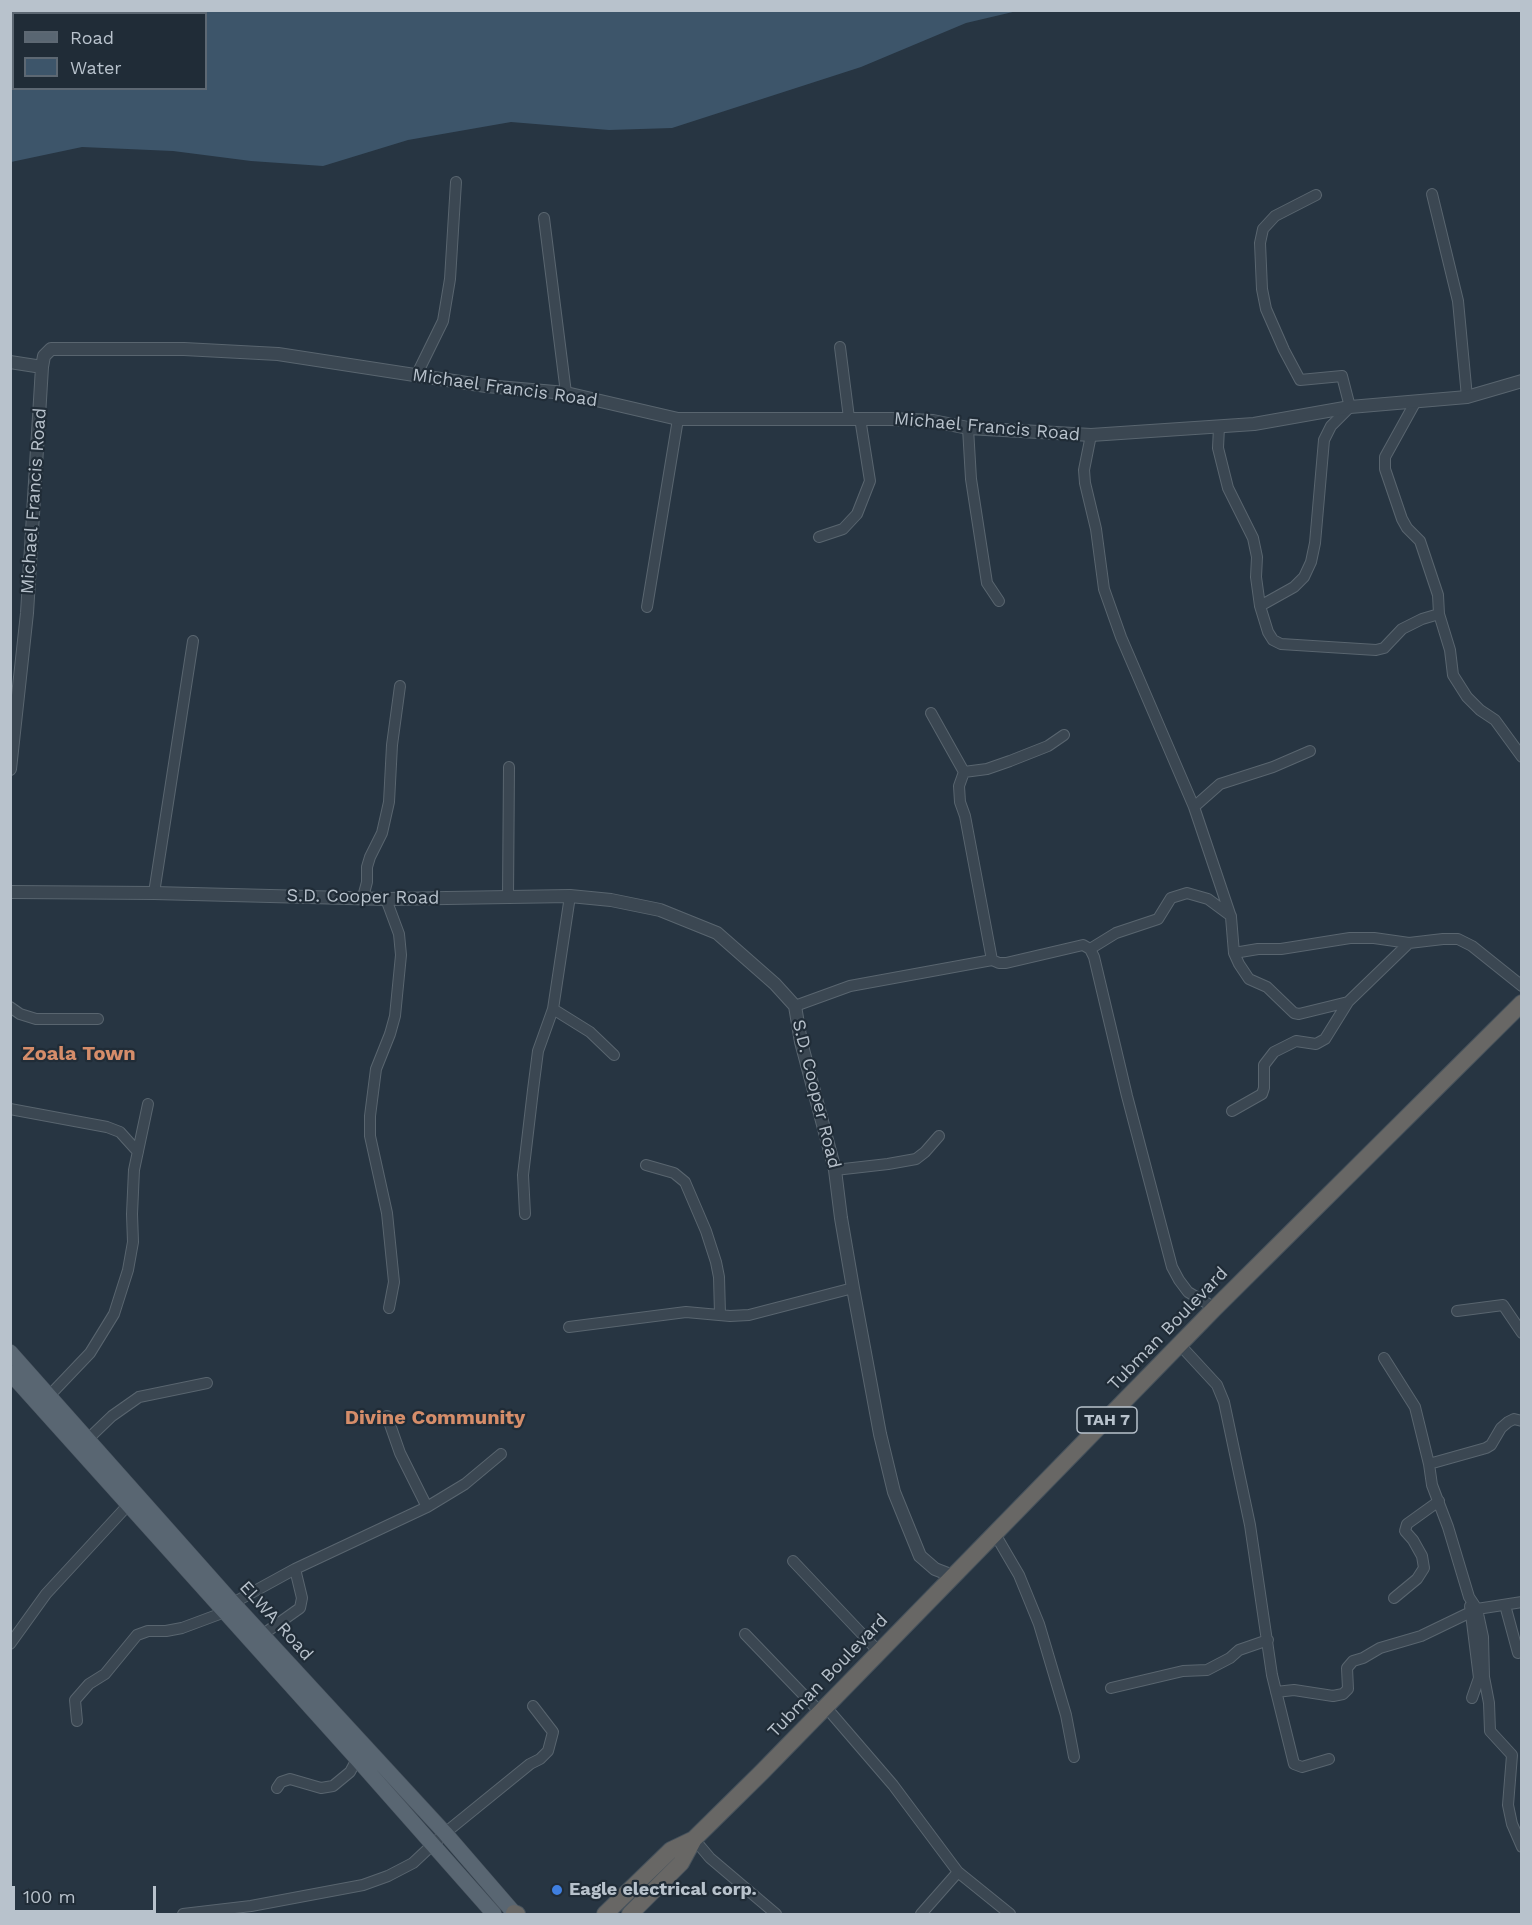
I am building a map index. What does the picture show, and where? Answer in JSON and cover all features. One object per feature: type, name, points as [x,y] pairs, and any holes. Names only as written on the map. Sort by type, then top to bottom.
[{"type":"highway","name":"Tubman Boulevard","points":[[630,1914],[681,1863],[694,1839],[1181,1346],[1215,1308],[1521,1003]]},
{"type":"highway","name":"Tubman Boulevard","points":[[604,1914],[671,1850],[694,1839]]},
{"type":"main road","name":"ELWA Road","points":[[10,1352],[88,1438],[357,1759],[515,1914]]},
{"type":"main road","name":"ELWA Road","points":[[10,1373],[129,1504],[229,1608],[262,1635],[439,1838],[494,1914]]},
{"type":"street","points":[[416,376],[443,321],[450,279],[456,182]]},
{"type":"street","points":[[1432,194],[1458,301],[1467,397]]},
{"type":"street","points":[[1260,606],[1304,578],[1311,562],[1315,543],[1324,440],[1331,426],[1350,407],[1342,376],[1300,380],[1266,309],[1262,289],[1260,243],[1263,229],[1281,212],[1316,195]]},
{"type":"street","points":[[544,218],[566,393]]},
{"type":"street","points":[[819,537],[843,529],[857,514],[870,481],[854,418],[840,347]]},
{"type":"street","name":"Michael Francis Road","points":[[10,769],[27,613],[42,367],[44,356],[51,349],[184,349],[278,354],[356,364],[416,376],[486,386],[566,393],[678,419],[854,418],[933,421],[968,428],[1091,435],[1219,427],[1265,422],[1350,407],[1467,397],[1521,381]]},
{"type":"street","points":[[10,362],[42,367]]},
{"type":"street","points":[[1416,401],[1385,457],[1385,469],[1402,519],[1407,528],[1420,541],[1438,595],[1438,614],[1450,650],[1453,675],[1467,697],[1495,720],[1521,757]]},
{"type":"street","points":[[647,607],[678,419]]},
{"type":"street","points":[[1219,427],[1218,448],[1228,488],[1253,538],[1257,557],[1256,577],[1260,606],[1268,632],[1273,640],[1281,644],[1376,650],[1384,648],[1402,628],[1438,614]]},
{"type":"street","points":[[968,428],[971,479],[987,583],[999,601]]},
{"type":"street","points":[[1091,435],[1084,470],[1085,483],[1096,529],[1104,589],[1121,637],[1194,807],[1231,917],[1234,953],[1249,979],[1267,987],[1294,1013],[1348,1002]]},
{"type":"street","points":[[154,893],[193,641]]},
{"type":"street","points":[[363,897],[368,882],[367,867],[381,833],[389,802],[392,745],[400,686]]},
{"type":"street","points":[[931,713],[964,772],[959,786],[960,802],[965,816],[992,960]]},
{"type":"street","points":[[964,772],[987,769],[1010,761],[1048,746],[1064,735]]},
{"type":"street","points":[[1194,807],[1220,784],[1274,767],[1310,751]]},
{"type":"street","points":[[508,897],[509,767]]},
{"type":"street","name":"S.D. Cooper Road","points":[[10,892],[386,899],[570,896],[611,900],[660,910],[717,933],[775,984],[795,1005],[801,1042],[835,1170],[853,1288],[880,1434],[894,1492],[920,1556],[935,1569],[953,1576]]},
{"type":"street","points":[[1090,949],[1116,933],[1158,919],[1172,898],[1186,893],[1208,900],[1231,917]]},
{"type":"street","points":[[525,1214],[523,1175],[532,1090],[538,1051],[553,1009],[570,896]]},
{"type":"street","points":[[386,899],[399,934],[401,956],[395,1016],[376,1069],[370,1136],[387,1212],[394,1281],[389,1308]]},
{"type":"street","points":[[1234,953],[1258,949],[1281,949],[1350,938],[1374,938],[1410,943],[1458,939],[1472,946],[1521,986]]},
{"type":"street","points":[[1232,1111],[1262,1094],[1264,1065],[1274,1052],[1296,1041],[1316,1044],[1325,1039],[1348,1002],[1410,943]]},
{"type":"street","points":[[795,1005],[850,986],[992,960],[1006,963],[1083,945],[1090,949],[1094,957],[1127,1096],[1172,1267],[1188,1292],[1215,1308]]},
{"type":"street","points":[[10,1007],[20,1014],[36,1019],[98,1019]]},
{"type":"street","points":[[553,1009],[590,1032],[614,1055]]},
{"type":"street","points":[[49,1396],[90,1353],[114,1314],[128,1270],[133,1242],[134,1170],[148,1104]]},
{"type":"street","points":[[10,1109],[107,1126],[120,1132],[138,1152]]},
{"type":"street","points":[[835,1170],[916,1159],[939,1136]]},
{"type":"street","points":[[646,1165],[674,1173],[685,1182],[706,1231],[716,1262],[719,1277],[720,1314]]},
{"type":"street","points":[[569,1327],[686,1312],[749,1315],[853,1288]]},
{"type":"street","points":[[1457,1311],[1503,1305],[1521,1333]]},
{"type":"street","points":[[1181,1346],[1217,1385],[1224,1402],[1250,1525],[1276,1692],[1294,1764],[1302,1767],[1329,1759]]},
{"type":"street","points":[[1384,1358],[1415,1407],[1429,1464],[1431,1485],[1439,1501],[1484,1637],[1484,1677],[1489,1703],[1490,1731],[1516,1755],[1508,1805],[1521,1847]]},
{"type":"street","points":[[88,1438],[112,1416],[139,1397],[207,1383]]},
{"type":"street","points":[[387,1416],[404,1461],[428,1507]]},
{"type":"street","points":[[1429,1464],[1486,1448],[1491,1445],[1501,1428],[1508,1422],[1514,1419],[1521,1421]]},
{"type":"street","points":[[77,1721],[75,1700],[89,1684],[105,1674],[137,1635],[148,1631],[182,1628],[229,1608],[295,1569],[428,1507],[465,1484],[501,1454]]},
{"type":"street","points":[[1394,1598],[1417,1579],[1424,1568],[1422,1556],[1413,1540],[1405,1532],[1407,1524],[1439,1501]]},
{"type":"street","points":[[10,1644],[46,1594],[129,1504]]},
{"type":"street","points":[[995,1534],[1019,1575],[1039,1624],[1066,1715],[1074,1757]]},
{"type":"street","points":[[793,1560],[879,1652]]},
{"type":"street","points":[[262,1635],[300,1608],[302,1598],[295,1569]]},
{"type":"street","points":[[1276,1692],[1294,1690],[1333,1696],[1343,1694],[1348,1689],[1347,1668],[1353,1661],[1380,1648],[1421,1636],[1474,1610],[1521,1602]]},
{"type":"street","points":[[1505,1605],[1518,1653]]},
{"type":"street","points":[[1472,1698],[1479,1678],[1474,1610]]},
{"type":"street","points":[[745,1634],[822,1709],[893,1785],[958,1872],[1010,1914]]},
{"type":"street","points":[[1112,1688],[1183,1671],[1207,1670],[1230,1658],[1239,1650],[1268,1640]]},
{"type":"street","points":[[183,1914],[251,1906],[363,1885],[388,1876],[412,1863],[439,1838],[548,1751],[553,1732],[533,1706]]},
{"type":"street","points":[[277,1788],[281,1782],[290,1779],[321,1788],[333,1786],[350,1772],[357,1759]]},
{"type":"street","points":[[694,1839],[710,1858],[776,1914]]},
{"type":"street","points":[[921,1914],[958,1872]]},
{"type":"water","points":[[11,10],[1017,11],[966,23],[861,67],[672,128],[609,130],[511,122],[408,140],[323,166],[251,161],[173,151],[82,147],[11,162]]},
{"type":"place","name":"Eagle electrical corp.","points":[[557,1890]]},
{"type":"district","name":"Zoala Town","points":[[79,1054]]},
{"type":"district","name":"Divine Community","points":[[435,1418]]}]
